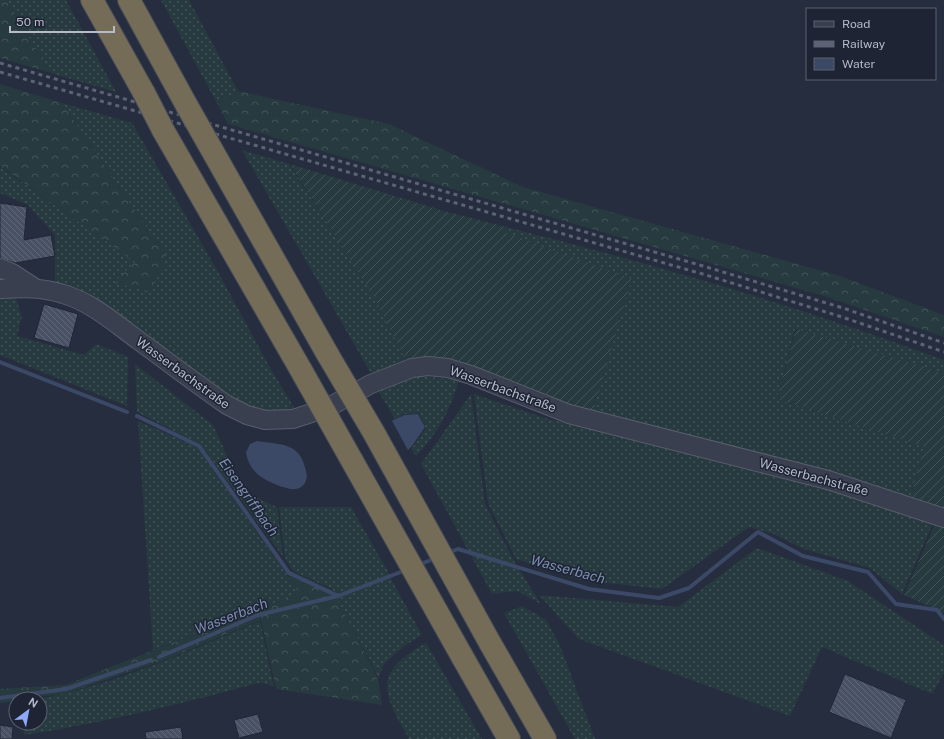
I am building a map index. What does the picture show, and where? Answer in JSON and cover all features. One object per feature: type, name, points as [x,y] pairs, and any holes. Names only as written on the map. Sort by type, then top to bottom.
[{"type":"highway","points":[[92,0],[163,130],[301,370],[509,739]]},
{"type":"highway","points":[[129,0],[187,106],[328,355],[374,433],[545,739]]},
{"type":"street","points":[[0,268],[12,273],[35,288]]},
{"type":"street","name":"Wasserbachstraße","points":[[0,290],[35,288],[64,294],[85,303],[227,405],[247,415],[265,420],[293,419],[327,408],[371,384],[412,368],[428,366],[448,368],[471,375],[569,414],[828,480],[944,518]]},
{"type":"green space","points":[[0,0],[6,0],[51,73],[0,58]]},
{"type":"green space","points":[[6,0],[66,0],[116,92],[51,73]]},
{"type":"green space","points":[[161,0],[189,0],[238,91],[217,103]]},
{"type":"green space","points":[[0,84],[62,103],[167,257],[150,293],[114,282],[135,262],[0,166]]},
{"type":"green space","points":[[238,91],[389,124],[523,187],[840,276],[944,315],[944,337],[827,297],[228,124],[217,103]]},
{"type":"green space","points":[[62,103],[132,123],[217,270],[269,366],[298,414],[249,412],[55,283],[55,235],[28,205],[0,193],[0,167],[136,262],[114,282],[167,257]]},
{"type":"green space","points":[[242,150],[289,164],[374,296],[407,363],[372,375]]},
{"type":"green space","points":[[290,164],[444,211],[506,227],[505,232],[632,279],[592,415],[407,363],[375,299]]},
{"type":"green space","points":[[506,227],[672,271],[782,304],[944,360],[944,374],[922,366],[795,329],[777,399],[924,447],[910,499],[592,415],[504,232]]},
{"type":"green space","points":[[15,296],[22,317],[17,336],[84,355],[96,344],[128,357],[127,406],[0,355],[0,297]]},
{"type":"green space","points":[[796,329],[922,366],[944,374],[944,512],[910,499],[924,447],[777,399]]},
{"type":"green space","points":[[135,364],[213,425],[235,473],[248,494],[277,507],[283,557],[201,445],[137,412]]},
{"type":"green space","points":[[410,375],[459,380],[452,401],[437,430],[416,456],[411,449],[426,428],[419,413],[405,414],[395,419],[377,389]]},
{"type":"green space","points":[[471,394],[485,504],[514,561],[541,604],[517,591],[492,594],[421,464]]},
{"type":"green space","points":[[474,394],[545,418],[851,493],[933,523],[902,594],[870,568],[804,549],[774,534],[749,527],[662,589],[581,580],[516,559],[488,503]]},
{"type":"green space","points":[[138,421],[197,447],[300,593],[153,650]]},
{"type":"green space","points":[[279,507],[351,507],[390,575],[338,596],[332,589],[293,571],[285,558]]},
{"type":"green space","points":[[935,524],[944,527],[944,613],[904,595]]},
{"type":"green space","points":[[757,548],[848,581],[944,645],[944,673],[932,694],[822,647],[790,716],[579,639],[539,595],[678,607]]},
{"type":"green space","points":[[284,568],[332,590],[373,668],[379,684],[382,705],[276,689],[261,620],[162,661],[64,694],[48,696],[48,691],[8,691],[8,702],[0,703],[0,689],[65,685],[299,593]]},
{"type":"green space","points":[[390,577],[422,635],[404,646],[384,664],[378,679],[374,668],[336,598]]},
{"type":"green space","points":[[522,606],[546,620],[559,643],[595,739],[575,739],[504,613]]},
{"type":"green space","points":[[260,621],[274,687],[268,684],[258,683],[142,712],[48,731],[48,697],[94,685],[179,655]]},
{"type":"green space","points":[[426,643],[482,739],[409,739],[388,696],[387,685],[390,674],[397,664]]},
{"type":"green space","points":[[24,731],[48,731],[24,735]]},
{"type":"water","points":[[418,414],[425,427],[412,446],[398,460],[391,421],[405,415]]},
{"type":"water","points":[[257,441],[282,445],[294,450],[303,462],[307,473],[303,486],[294,489],[285,488],[264,479],[254,471],[246,452],[250,444]]},
{"type":"pier","points":[[391,419],[409,452],[400,461],[387,468],[375,466],[366,447],[375,431]]},
{"type":"building","points":[[0,203],[27,207],[24,240],[51,235],[55,256],[15,263],[0,258]]},
{"type":"building","points":[[44,304],[78,314],[69,348],[34,338]]},
{"type":"building","points":[[845,674],[906,700],[891,738],[829,712]]},
{"type":"building","points":[[258,714],[263,732],[239,738],[234,720]]},
{"type":"building","points":[[0,725],[8,726],[8,731],[13,731],[12,739],[0,739]]},
{"type":"building","points":[[181,727],[183,739],[146,739],[145,732]]},
{"type":"waterway","name":"Eisengriffbach","points":[[0,362],[127,412]]},
{"type":"waterway","name":"Eisengriffbach","points":[[137,416],[199,446],[289,573],[338,596]]},
{"type":"waterway","name":"Wasserbach","points":[[448,553],[458,549],[589,589],[659,598],[689,588],[758,532],[803,556],[868,572],[896,604],[937,610],[944,619]]},
{"type":"waterway","name":"Wasserbach","points":[[418,565],[436,558]]},
{"type":"waterway","name":"Wasserbach","points":[[159,657],[258,615],[338,596],[406,570]]},
{"type":"waterway","name":"Wasserbach","points":[[0,698],[66,689],[151,660]]},
{"type":"railway","points":[[0,63],[703,266],[843,308],[944,343]]},
{"type":"railway","points":[[0,72],[706,275],[842,317],[944,352]]}]
